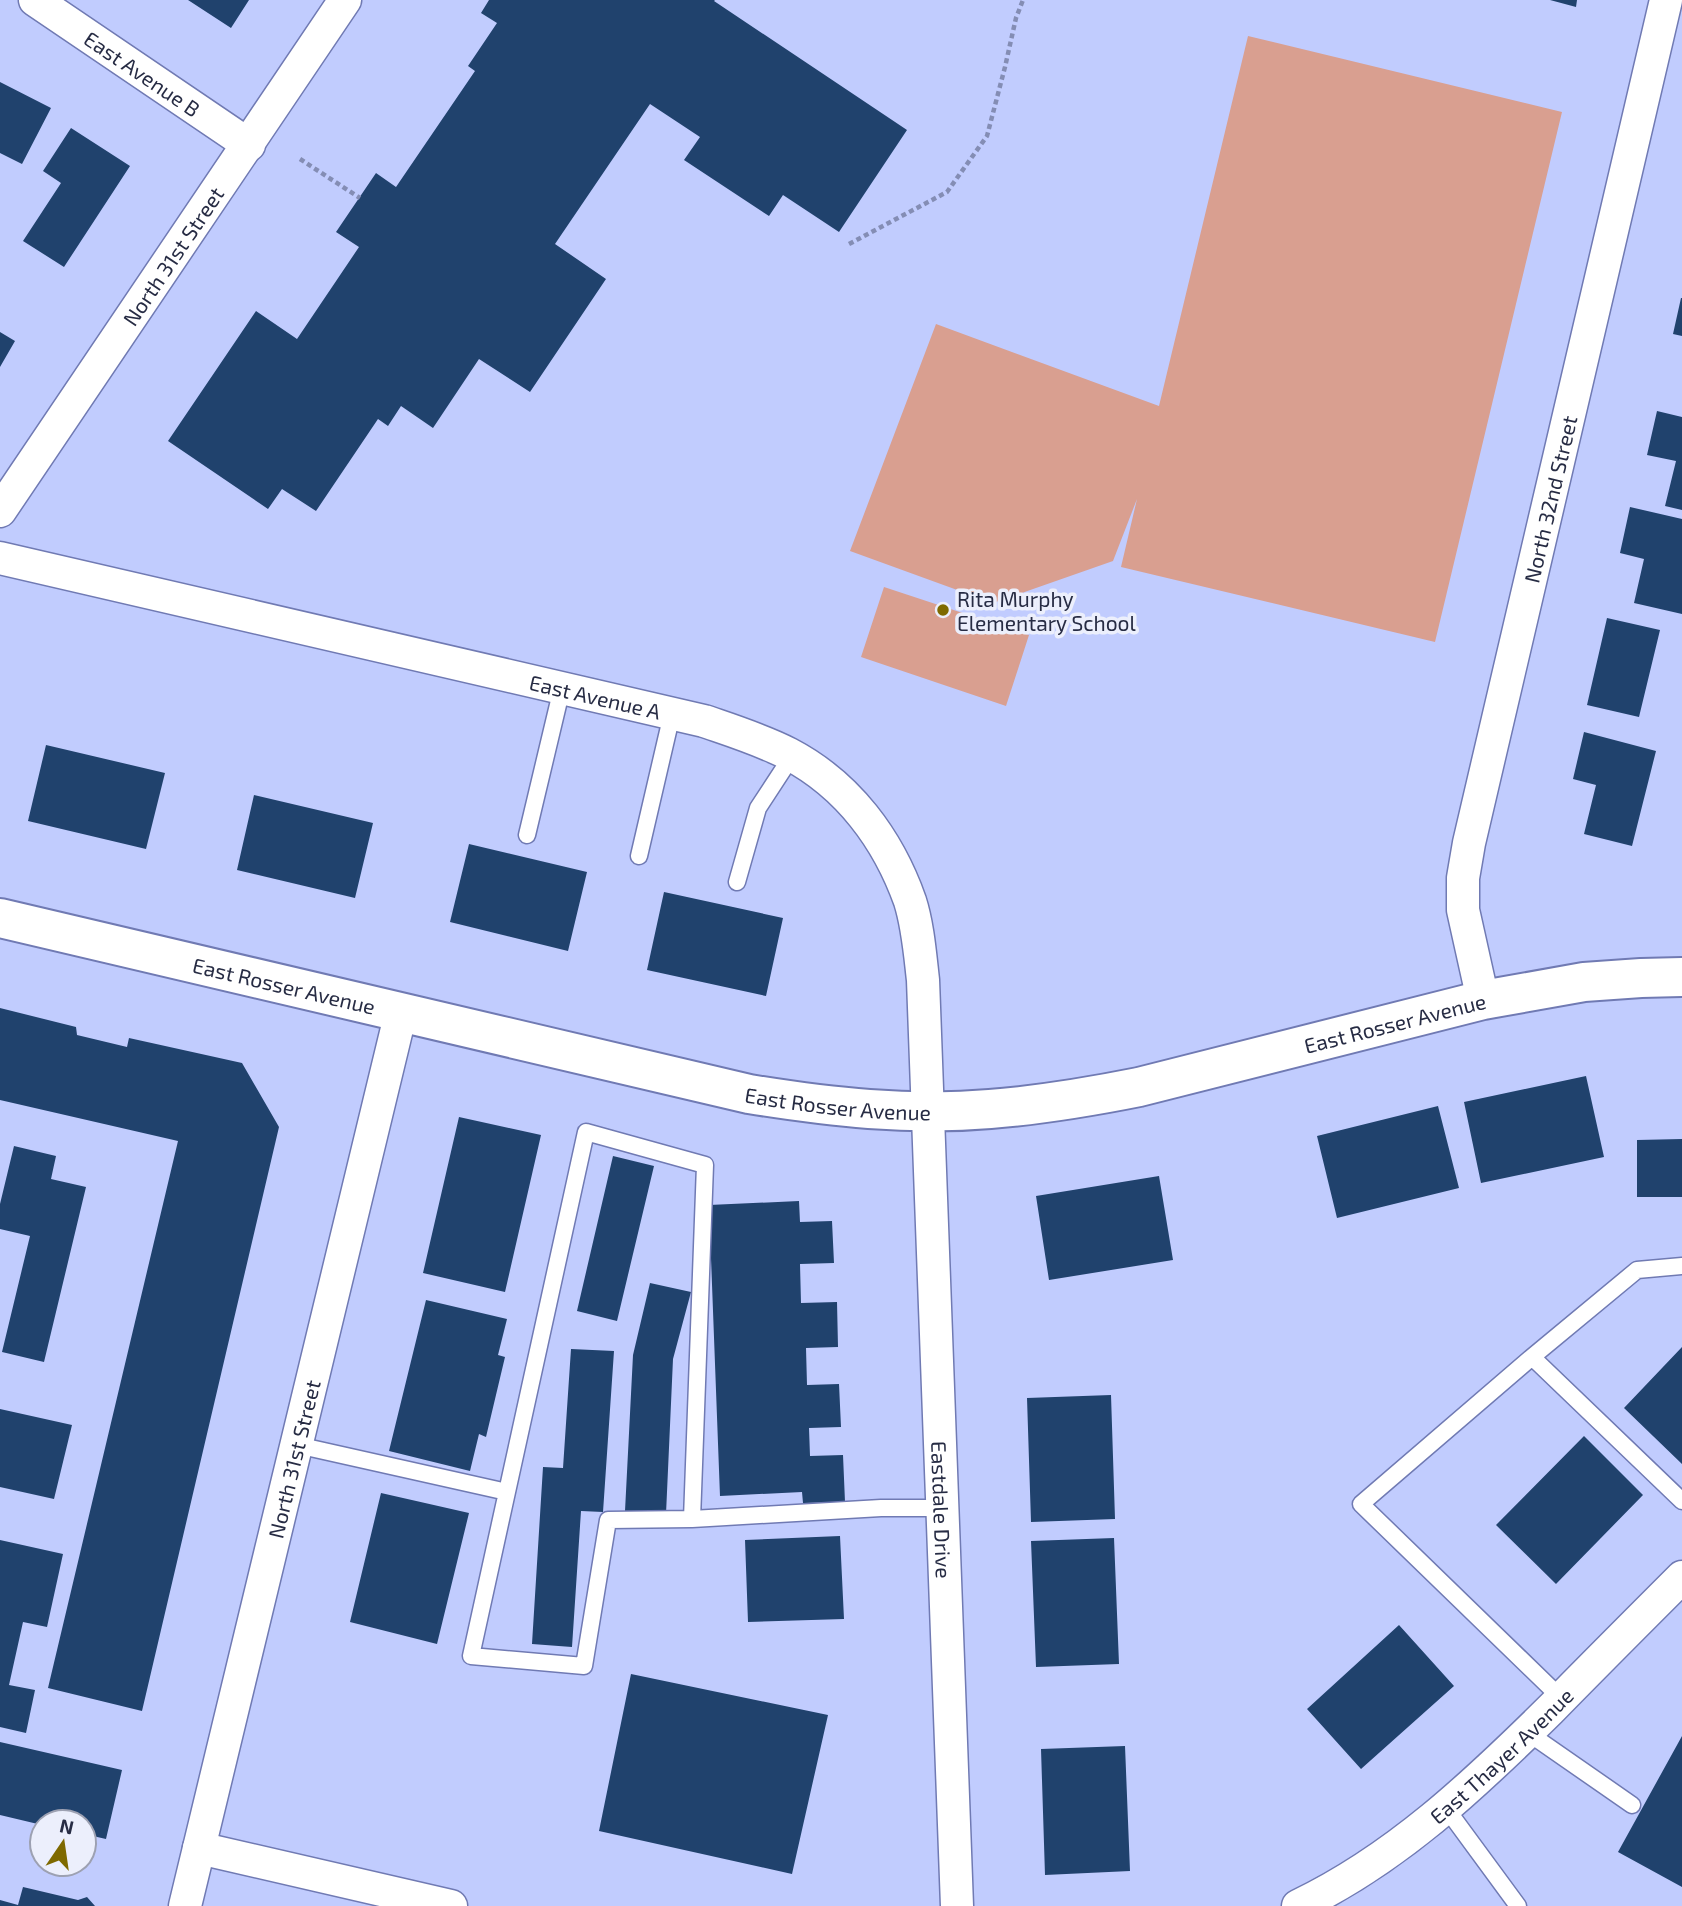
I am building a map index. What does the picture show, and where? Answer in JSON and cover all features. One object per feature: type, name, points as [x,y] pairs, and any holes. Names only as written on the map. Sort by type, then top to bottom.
[{"type":"street","name":"East Avenue B","points":[[35,0],[249,145]]},
{"type":"street","name":"North 31st Street","points":[[0,511],[345,0]]},
{"type":"street","name":"North 32nd Street","points":[[1483,1000],[1463,911],[1463,878],[1469,843],[1666,0]]},
{"type":"street","name":"East Avenue A","points":[[0,558],[704,721],[750,736],[792,755],[834,784],[864,814],[893,861],[910,902],[919,941],[923,980],[929,1111]]},
{"type":"street","name":"East Rosser Avenue","points":[[0,918],[749,1094],[866,1109],[988,1110],[1038,1105],[1139,1087],[1483,1000],[1584,982],[1682,977]]},
{"type":"street","name":"North 31st Street","points":[[185,1906],[401,1012]]},
{"type":"street","name":"Eastdale Drive","points":[[929,1111],[957,1906]]},
{"type":"street","name":"East Thayer Avenue","points":[[1298,1906],[1369,1866],[1419,1831],[1473,1785],[1680,1583]]},
{"type":"street","points":[[199,1848],[452,1906]]},
{"type":"lane","points":[[527,835],[562,688]]},
{"type":"lane","points":[[639,856],[672,714]]},
{"type":"lane","points":[[737,882],[758,808],[792,755]]},
{"type":"lane","points":[[692,1519],[705,1165],[586,1132],[471,1656],[584,1666],[608,1520],[692,1519],[881,1507],[943,1508]]},
{"type":"lane","points":[[1561,1698],[1361,1504],[1637,1269],[1682,1266]]},
{"type":"lane","points":[[1532,1357],[1682,1501]]},
{"type":"lane","points":[[297,1445],[507,1492]]},
{"type":"lane","points":[[1527,1732],[1632,1805]]},
{"type":"lane","points":[[1446,1808],[1518,1906]]},
{"type":"path","points":[[849,244],[947,192],[987,136],[1016,18],[1023,0]]},
{"type":"path","points":[[300,159],[359,198]]},
{"type":"shaded area","points":[[1248,36],[1562,112],[1435,642],[1121,567],[1137,499],[1113,561],[993,603],[850,551],[936,324],[1159,406]]},
{"type":"shaded area","points":[[884,587],[1029,635],[1006,706],[861,657]]},
{"type":"building","points":[[188,0],[249,0],[231,28]]},
{"type":"building","points":[[489,0],[715,0],[907,130],[839,232],[783,195],[769,216],[684,160],[700,137],[650,104],[555,244],[606,279],[530,392],[479,359],[433,428],[401,406],[388,426],[378,419],[316,511],[282,489],[268,509],[168,441],[256,311],[297,339],[359,247],[336,232],[376,173],[396,187],[475,71],[468,66],[497,23],[481,13]]},
{"type":"building","points":[[1550,0],[1577,0],[1576,7]]},
{"type":"building","points":[[0,82],[51,108],[22,164],[0,153]]},
{"type":"building","points":[[71,128],[130,166],[64,267],[23,241],[61,183],[43,171]]},
{"type":"building","points":[[1682,298],[1682,336],[1673,334]]},
{"type":"building","points":[[0,332],[15,341],[0,367]]},
{"type":"building","points":[[1657,411],[1682,417],[1682,510],[1665,506],[1676,461],[1647,455]]},
{"type":"building","points":[[1630,507],[1682,519],[1682,614],[1634,603],[1644,559],[1620,553]]},
{"type":"building","points":[[1607,618],[1660,630],[1639,717],[1587,705]]},
{"type":"building","points":[[1584,732],[1656,751],[1632,846],[1584,834],[1596,785],[1573,779]]},
{"type":"building","points":[[46,745],[165,773],[146,849],[28,821]]},
{"type":"building","points":[[254,795],[373,823],[355,898],[237,870]]},
{"type":"building","points":[[469,844],[587,872],[568,951],[450,922]]},
{"type":"building","points":[[664,892],[783,918],[766,996],[647,970]]},
{"type":"building","points":[[0,1008],[76,1027],[77,1035],[127,1047],[129,1038],[242,1063],[279,1127],[142,1711],[48,1688],[178,1141],[0,1100]]},
{"type":"building","points":[[1586,1076],[1604,1157],[1481,1183],[1464,1102]]},
{"type":"building","points":[[1438,1106],[1459,1188],[1337,1218],[1317,1136]]},
{"type":"building","points":[[459,1117],[541,1135],[505,1292],[423,1273]]},
{"type":"building","points":[[1682,1139],[1682,1197],[1637,1197],[1637,1140]]},
{"type":"building","points":[[14,1146],[56,1156],[51,1179],[86,1187],[44,1362],[2,1352],[30,1236],[0,1229],[0,1204]]},
{"type":"building","points":[[613,1156],[654,1166],[617,1321],[577,1311]]},
{"type":"building","points":[[1159,1176],[1173,1260],[1049,1280],[1036,1196]]},
{"type":"building","points":[[799,1201],[800,1222],[832,1221],[834,1263],[800,1264],[801,1303],[837,1302],[838,1347],[806,1348],[807,1385],[839,1384],[841,1427],[809,1428],[810,1456],[843,1455],[845,1502],[803,1503],[802,1492],[720,1496],[709,1205]]},
{"type":"building","points":[[650,1283],[691,1292],[673,1359],[666,1514],[625,1511],[633,1355]]},
{"type":"building","points":[[426,1300],[507,1319],[498,1355],[505,1357],[486,1437],[479,1434],[470,1471],[389,1451]]},
{"type":"building","points":[[1682,1347],[1682,1464],[1624,1408]]},
{"type":"building","points":[[571,1349],[614,1351],[603,1512],[581,1511],[572,1647],[532,1644],[543,1467],[563,1468]]},
{"type":"building","points":[[1111,1395],[1115,1519],[1031,1522],[1027,1398]]},
{"type":"building","points":[[0,1409],[72,1425],[54,1499],[0,1487]]},
{"type":"building","points":[[1584,1436],[1643,1495],[1556,1584],[1496,1525]]},
{"type":"building","points":[[381,1493],[469,1513],[437,1644],[350,1622]]},
{"type":"building","points":[[840,1536],[844,1619],[748,1622],[745,1540]]},
{"type":"building","points":[[1114,1538],[1119,1664],[1036,1667],[1031,1541]]},
{"type":"building","points":[[0,1540],[63,1554],[47,1627],[23,1622],[9,1685],[35,1690],[26,1733],[0,1727]]},
{"type":"building","points":[[1399,1625],[1454,1686],[1361,1769],[1307,1709]]},
{"type":"building","points":[[631,1674],[828,1715],[792,1874],[599,1831]]},
{"type":"building","points":[[1682,1736],[1682,1887],[1618,1852]]},
{"type":"building","points":[[0,1742],[122,1770],[106,1839],[98,1837],[98,1808],[28,1808],[28,1822],[0,1815]]},
{"type":"building","points":[[1125,1746],[1130,1871],[1045,1875],[1041,1749]]},
{"type":"building","points":[[23,1887],[78,1900],[87,1897],[95,1906],[0,1906],[0,1900],[18,1905]]},
{"type":"place","name":"Rita Murphy Elementary School","points":[[943,610]]}]
